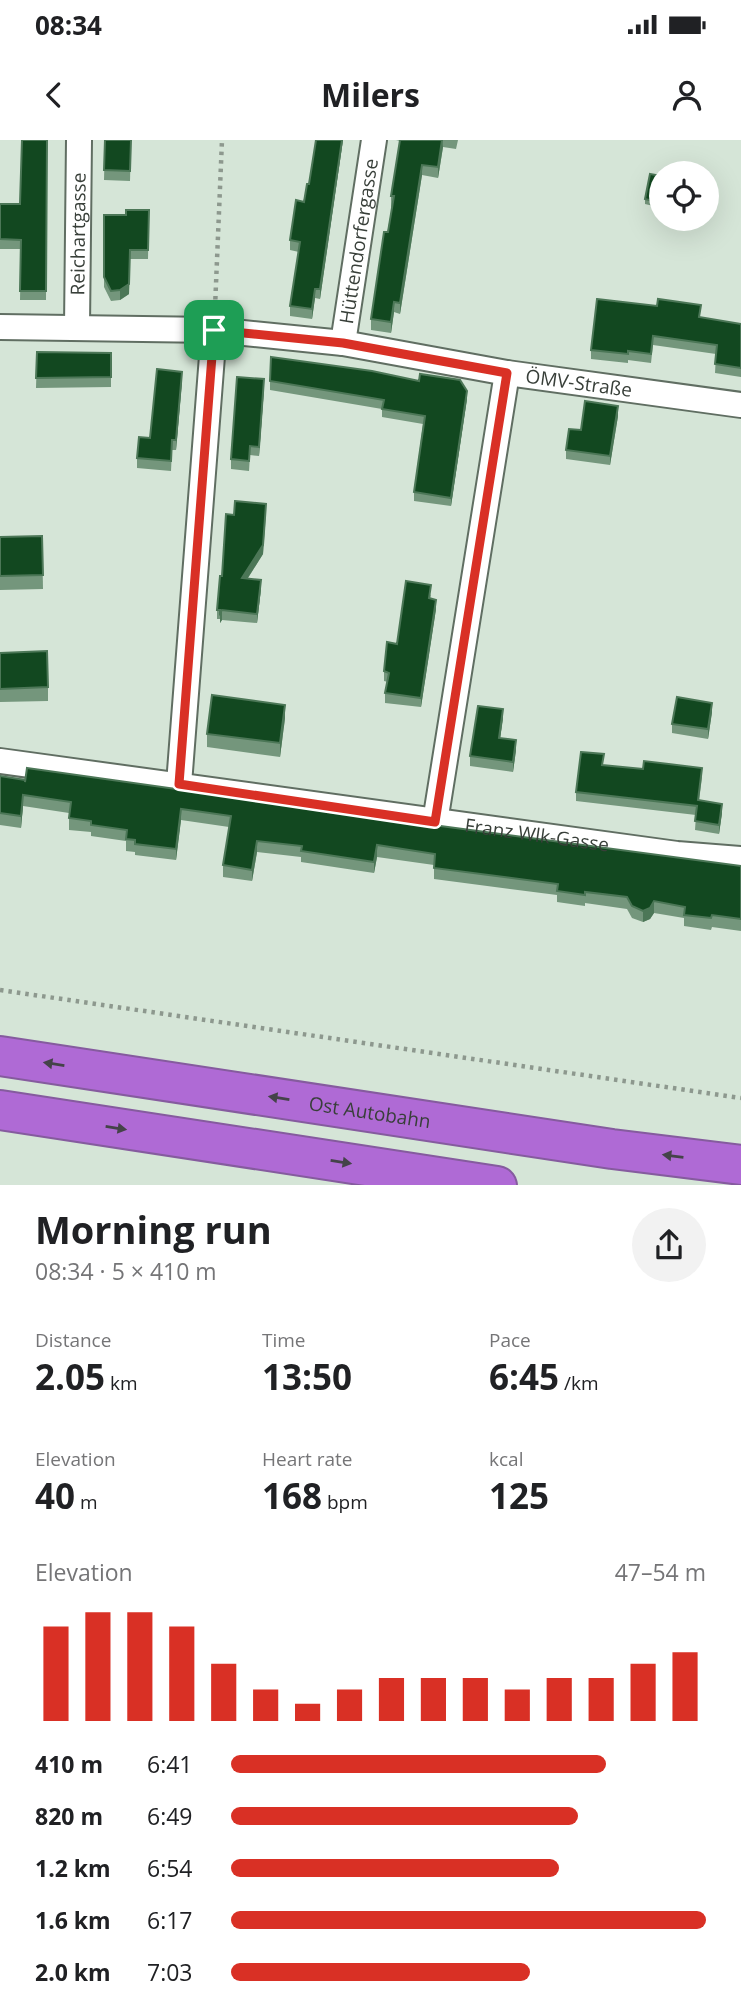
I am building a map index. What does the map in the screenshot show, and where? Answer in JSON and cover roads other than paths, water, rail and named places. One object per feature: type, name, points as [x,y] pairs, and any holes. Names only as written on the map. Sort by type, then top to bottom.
[{"type":"highway","name":"Ost Autobahn","points":[[0,1056],[612,1149],[741,1165]]},
{"type":"highway","points":[[0,1110],[497,1185]]},
{"type":"street","name":"Reichartgasse","points":[[77,327],[79,140]]},
{"type":"street","name":"Hüttendorfergasse","points":[[343,343],[374,140]]},
{"type":"street","name":"ÖMV-Straße","points":[[0,327],[214,330],[343,343],[507,373],[741,405]]},
{"type":"street","points":[[179,784],[214,330]]},
{"type":"street","points":[[435,822],[507,373]]},
{"type":"street","name":"Franz Wlk-Gasse","points":[[0,761],[435,822],[677,854],[741,859]]}]
